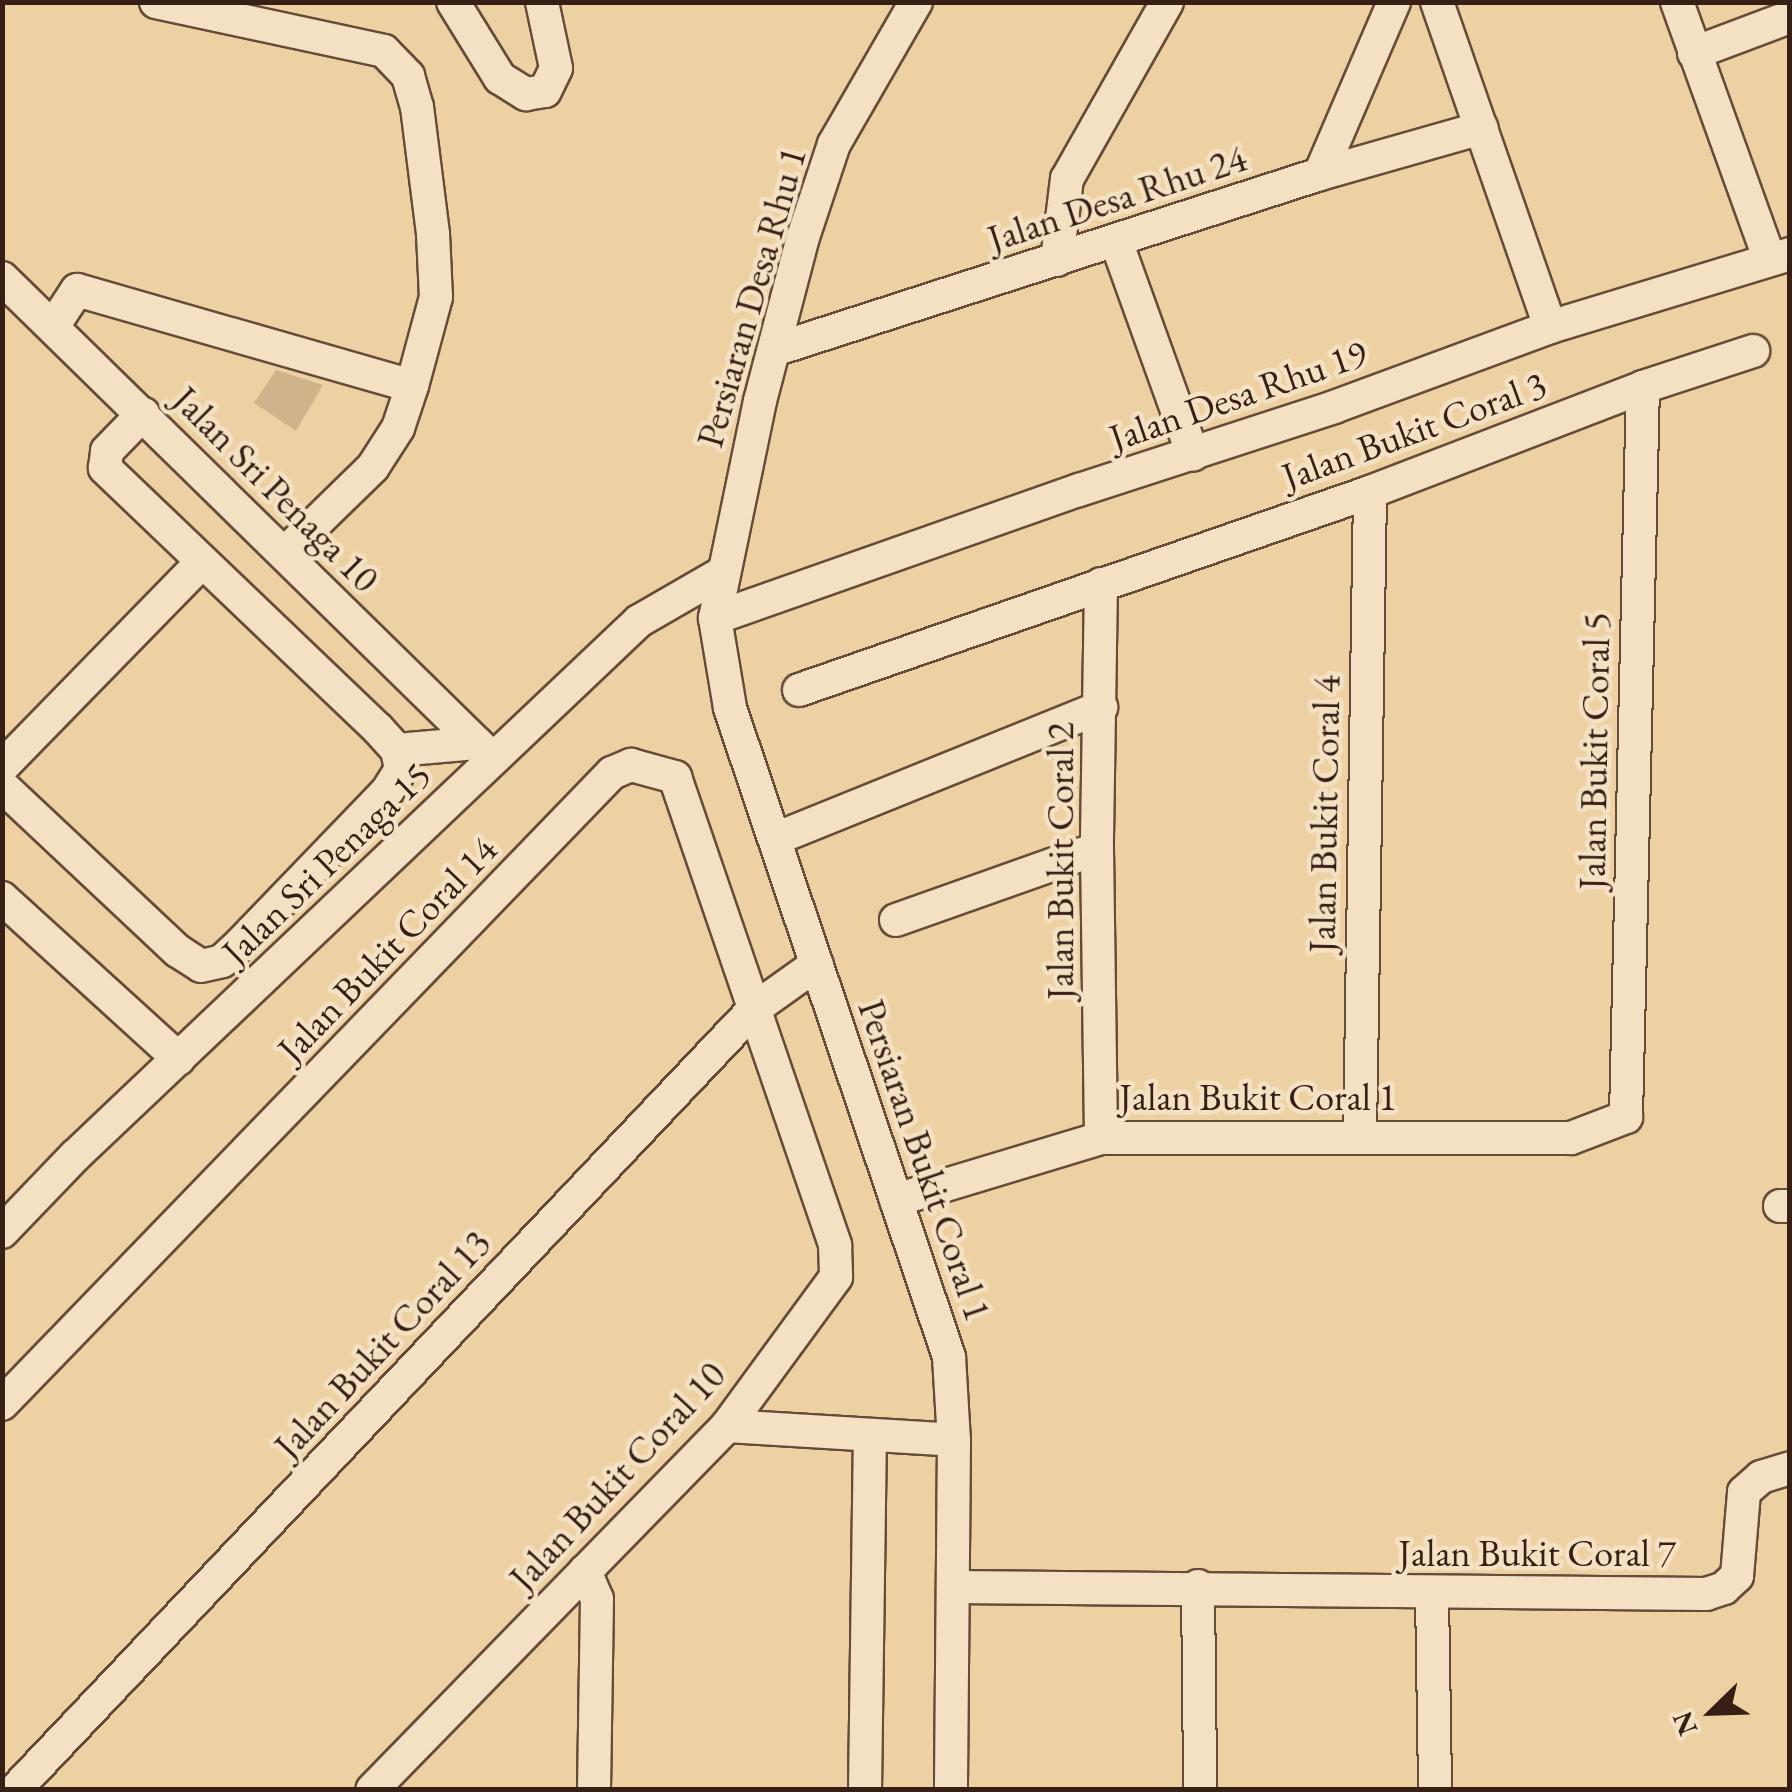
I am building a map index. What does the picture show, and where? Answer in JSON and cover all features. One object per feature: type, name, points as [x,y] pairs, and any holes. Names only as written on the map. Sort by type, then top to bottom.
[{"type":"street","points":[[156,2],[384,52],[408,76],[417,107],[434,234],[436,297],[412,386],[398,428],[373,467],[284,554]]},
{"type":"street","points":[[453,2],[500,78],[526,94],[545,90],[556,68],[542,2]]},
{"type":"street","name":"Persiaran Desa Rhu 1","points":[[722,572],[760,401],[803,238],[834,144],[916,2]]},
{"type":"street","points":[[1057,260],[1067,179],[1167,2]]},
{"type":"street","points":[[1320,174],[1394,2]]},
{"type":"street","points":[[1437,2],[1550,327]]},
{"type":"street","points":[[1677,2],[1694,53],[1780,257]]},
{"type":"street","points":[[1694,53],[1790,17]]},
{"type":"street","name":"Jalan Desa Rhu 24","points":[[777,348],[1320,174],[1482,128]]},
{"type":"street","points":[[1116,240],[1194,454]]},
{"type":"street","name":"Jalan Desa Rhu 19","points":[[715,618],[1550,327],[1780,257]]},
{"type":"street","name":"Jalan Sri Penaga 10","points":[[2,278],[485,751]]},
{"type":"street","points":[[54,325],[77,290],[412,386]]},
{"type":"street","name":"Jalan Bukit Coral 3","points":[[799,690],[1370,492],[1643,387],[1754,350]]},
{"type":"street","name":"Jalan Bukit Coral 5","points":[[1626,1117],[1643,387]]},
{"type":"street","points":[[2,786],[178,951],[201,966],[222,961],[388,790],[400,770],[396,750],[105,468],[106,451],[144,414]]},
{"type":"street","name":"Jalan Bukit Coral 4","points":[[1360,1136],[1370,492]]},
{"type":"street","points":[[2,767],[201,563]]},
{"type":"street","name":"Persiaran Bukit Coral 1","points":[[722,572],[715,618],[730,708],[948,1357],[954,1440],[951,1790]]},
{"type":"street","name":"Jalan Sri Penaga 15","points":[[2,1232],[485,751],[640,621],[722,572]]},
{"type":"street","name":"Jalan Bukit Coral 2","points":[[1101,584],[1101,1138]]},
{"type":"street","points":[[774,839],[1100,706]]},
{"type":"street","points":[[396,750],[485,751]]},
{"type":"street","name":"Jalan Bukit Coral 14","points":[[2,1404],[612,773],[631,765],[675,777],[754,1010]]},
{"type":"street","points":[[896,920],[1098,849]]},
{"type":"street","points":[[2,898],[179,1058]]},
{"type":"street","name":"Jalan Bukit Coral 13","points":[[16,1790],[754,1010],[817,964]]},
{"type":"street","name":"Jalan Bukit Coral 10","points":[[372,1790],[727,1426],[836,1278],[835,1245],[754,1010]]},
{"type":"street","name":"Jalan Bukit Coral 1","points":[[896,1200],[1101,1138],[1571,1138],[1626,1117]]},
{"type":"street","points":[[727,1426],[954,1440]]},
{"type":"street","points":[[865,1790],[870,1435]]},
{"type":"street","name":"Jalan Bukit Coral 7","points":[[953,1586],[1706,1594],[1724,1588],[1737,1576],[1744,1492],[1762,1477],[1788,1468]]},
{"type":"street","points":[[585,1571],[597,1598],[594,1790]]},
{"type":"street","points":[[1198,1586],[1200,1790]]},
{"type":"street","points":[[1432,1594],[1435,1790]]},
{"type":"shaded area","points":[[276,370],[323,385],[296,431],[254,403]]}]
